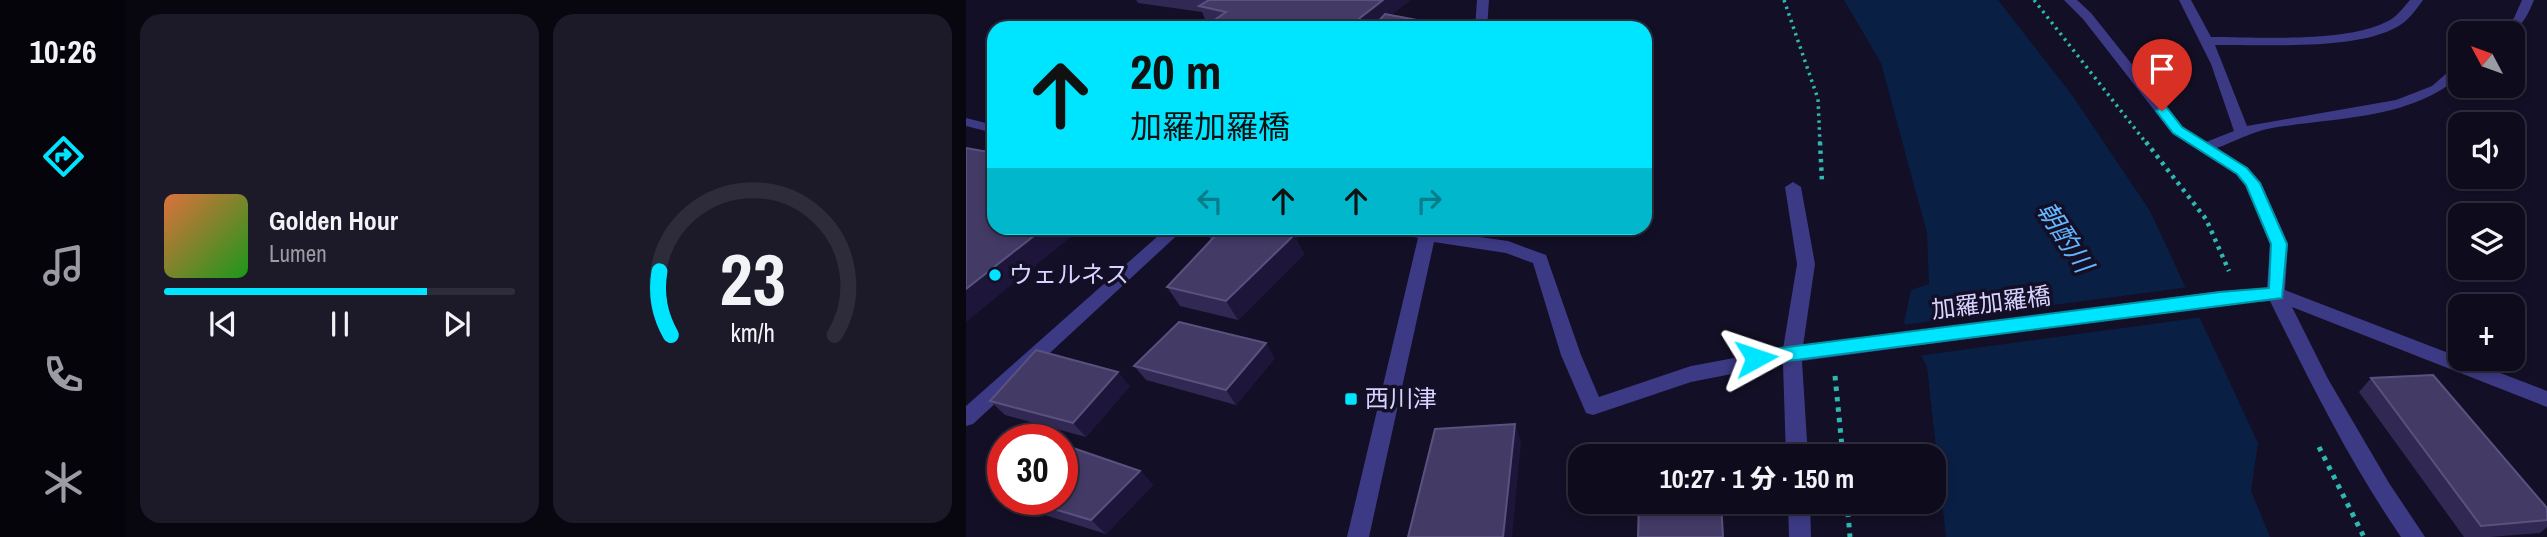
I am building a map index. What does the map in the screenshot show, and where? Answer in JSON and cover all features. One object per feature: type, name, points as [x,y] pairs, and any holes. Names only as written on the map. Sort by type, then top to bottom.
[{"type":"street","points":[[1482,21],[1483,0]]},
{"type":"street","points":[[2070,0],[2087,16],[2177,130],[2242,171],[2253,183],[2279,244],[2276,294],[2321,384],[2361,455],[2414,537]]},
{"type":"street","points":[[2185,0],[2209,41],[2227,83],[2242,132]]},
{"type":"street","points":[[2209,41],[2316,39],[2366,33],[2389,27],[2417,0]]},
{"type":"street","points":[[2518,21],[2528,0]]},
{"type":"street","points":[[2204,148],[2260,126],[2399,104],[2437,89],[2448,79]]},
{"type":"street","points":[[966,122],[987,127]]},
{"type":"street","points":[[1793,187],[1807,264],[1792,355],[1796,444]]},
{"type":"street","points":[[966,418],[1169,235]]},
{"type":"street","points":[[1358,537],[1427,235]]},
{"type":"street","name":"加羅加羅橋","points":[[1448,235],[1508,247],[1540,259],[1571,355],[1593,407],[1667,380],[1756,358],[2220,298],[2276,294]]},
{"type":"street","points":[[2276,294],[2547,399]]},
{"type":"street","points":[[1799,514],[1800,537]]},
{"type":"path","points":[[2034,0],[2206,219],[2240,296]]},
{"type":"path","points":[[2315,440],[2364,537]]},
{"type":"path","points":[[1848,514],[1850,537]]},
{"type":"water","name":"朝酌川","points":[[1844,0],[1998,0],[2072,95],[2150,211],[2258,443],[2251,491],[2270,537],[1946,537],[1943,514],[1946,514],[1946,444],[1936,444],[1927,367],[1904,322],[1911,290],[1929,284],[1927,233],[1881,63]]},
{"type":"pier","points":[[2190,287],[2204,317],[1917,356],[1902,325]]},
{"type":"building","points":[[1209,0],[1383,0],[1356,21],[1213,21],[1226,12],[1199,6]]},
{"type":"building","points":[[1385,14],[1422,21],[1378,21]]},
{"type":"building","points":[[966,148],[987,152],[987,235],[1035,235],[966,289]]},
{"type":"building","points":[[1216,235],[1294,235],[1226,301],[1167,287]]},
{"type":"building","points":[[1179,322],[1266,343],[1226,390],[1134,366]]},
{"type":"building","points":[[1036,350],[1118,372],[1073,423],[990,401]]},
{"type":"building","points":[[2433,375],[2547,508],[2547,520],[2481,526],[2371,378]]},
{"type":"building","points":[[1515,424],[1503,537],[1408,537],[1435,429]]},
{"type":"building","points":[[1078,450],[1140,471],[1091,520],[1074,515],[1078,515]]},
{"type":"building","points":[[1639,514],[1722,514],[1723,537],[1638,537]]},
{"type":"place","name":"ウェルネス","points":[[995,275]]},
{"type":"place","name":"西川津","points":[[1351,399]]},
{"type":"route","points":[[1756,358],[2220,298],[2276,294],[2279,244],[2253,183],[2242,171],[2177,130],[2162,111]]}]
